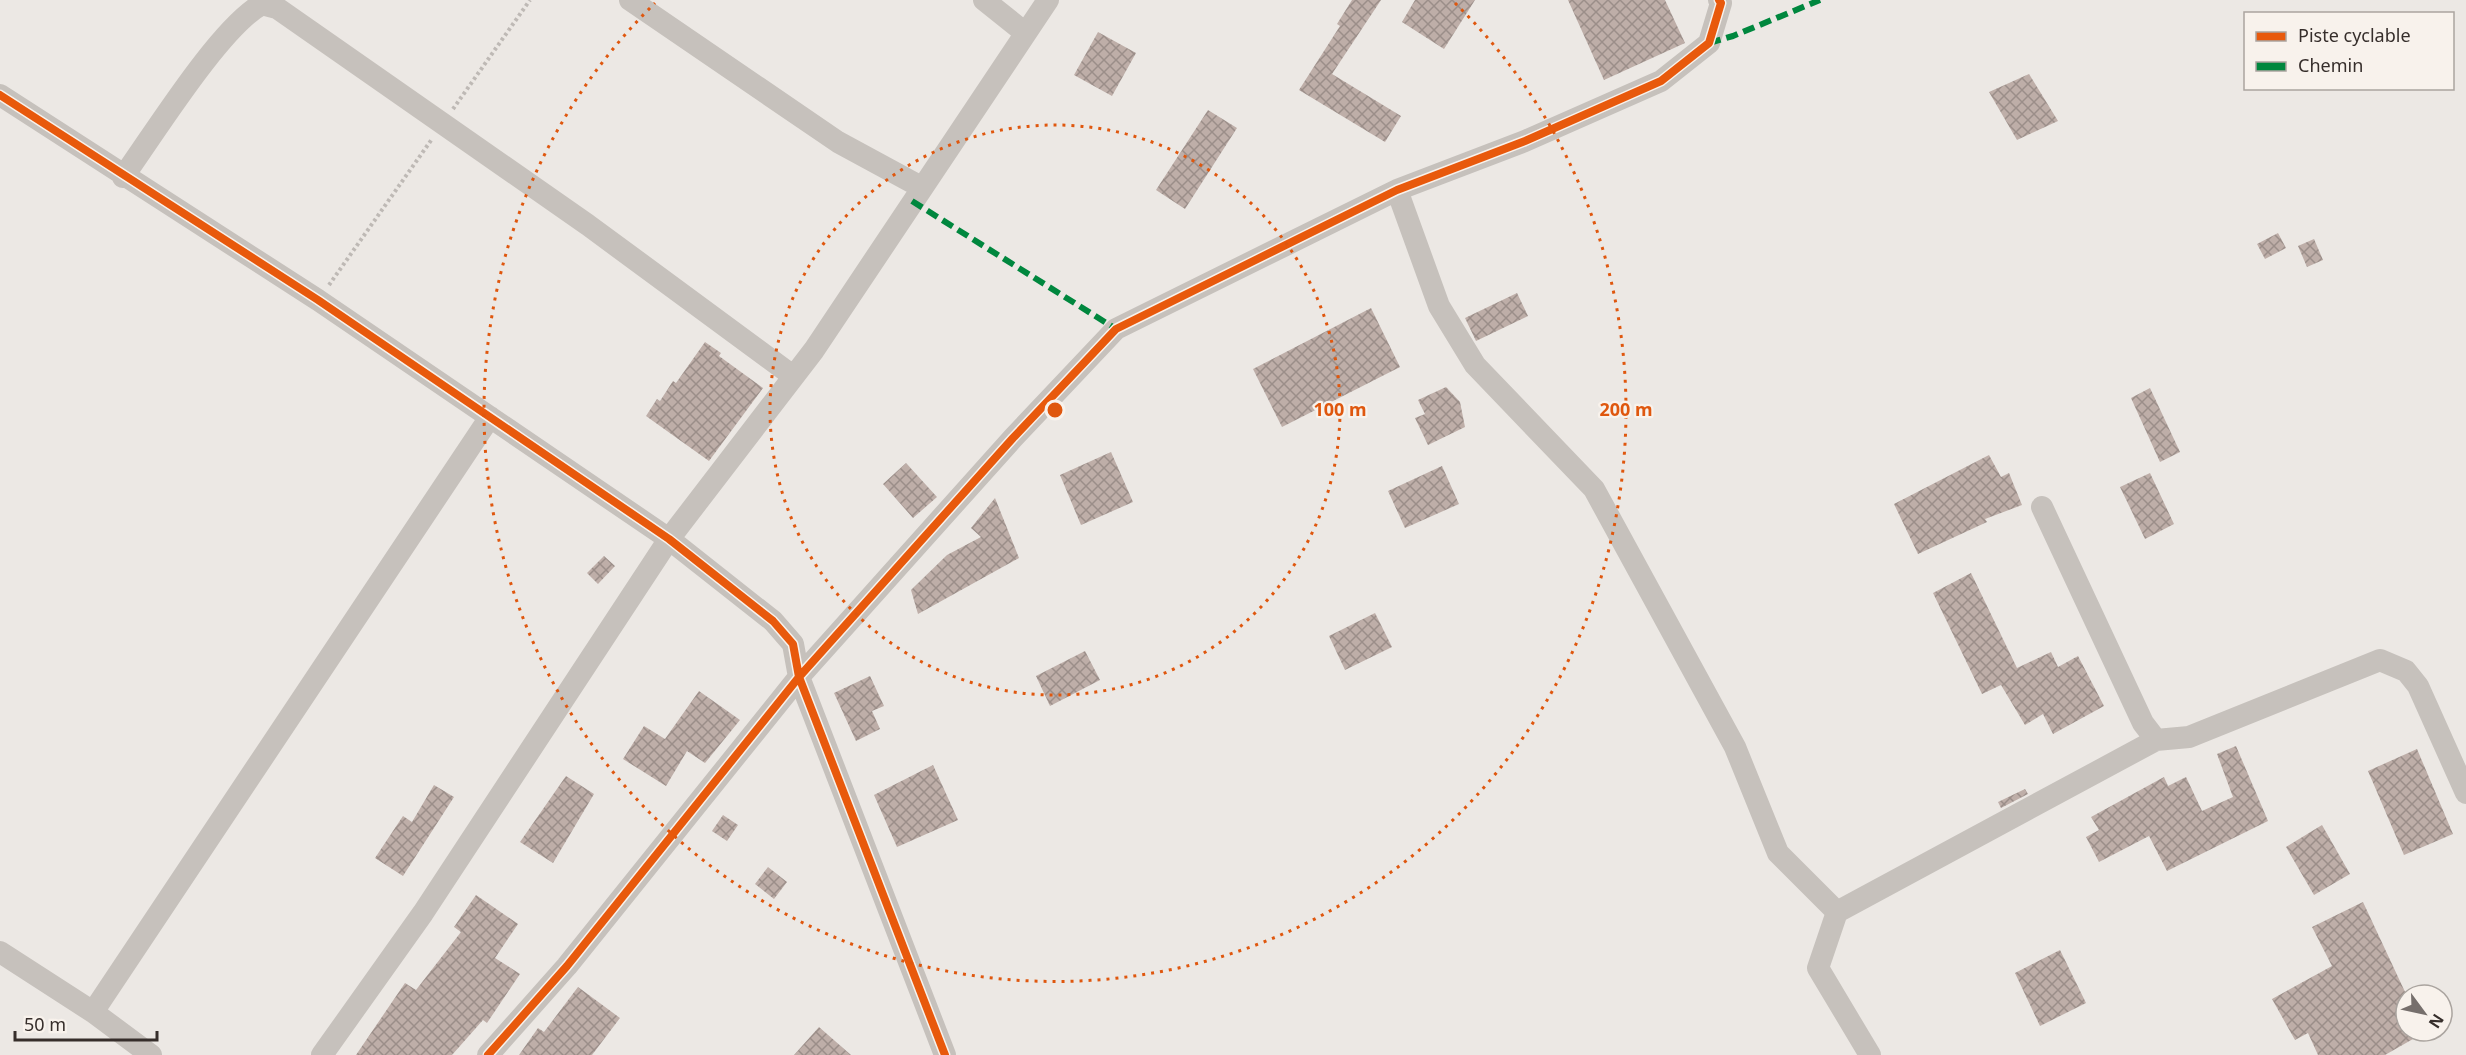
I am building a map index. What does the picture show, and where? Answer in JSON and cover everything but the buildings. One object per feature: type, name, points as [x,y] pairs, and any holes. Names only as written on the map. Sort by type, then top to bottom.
[{"type":"street","points":[[630,0],[838,142],[921,187]]},
{"type":"street","points":[[984,0],[1024,32]]},
{"type":"street","points":[[322,1055],[423,913],[669,538],[793,376],[1024,32],[1048,0]]},
{"type":"street","points":[[488,1055],[567,966],[799,677],[1013,438],[1116,329],[1397,190],[1525,141],[1661,81],[1709,43],[1721,3],[1719,0]]},
{"type":"street","points":[[123,177],[203,66],[247,12],[262,4],[280,4],[442,125],[588,225],[793,376]]},
{"type":"street","points":[[0,95],[123,177],[318,300],[669,538],[773,621],[793,644],[799,677],[945,1055]]},
{"type":"street","points":[[1397,190],[1439,306],[1475,365],[1594,489],[1735,747],[1778,853],[1837,912]]},
{"type":"street","points":[[93,1012],[490,417]]},
{"type":"street","points":[[2042,507],[2138,713],[2156,740]]},
{"type":"street","points":[[1870,1055],[1818,968],[1837,912],[2156,740],[2189,737],[2380,660],[2406,671],[2418,686],[2466,793]]},
{"type":"street","points":[[0,952],[93,1012],[147,1054]]},
{"type":"path","points":[[318,300],[530,0]]},
{"type":"marked path","points":[[1709,43],[1733,36],[1820,0]]},
{"type":"marked path","points":[[912,201],[1116,329]]},
{"type":"cycle path","points":[[488,1055],[567,966],[799,677],[1013,438],[1116,329],[1397,190],[1525,141],[1661,81],[1709,43],[1721,3],[1719,0]]},
{"type":"cycle path","points":[[0,95],[318,300],[669,539],[773,621],[793,644],[799,677],[945,1055]]}]
